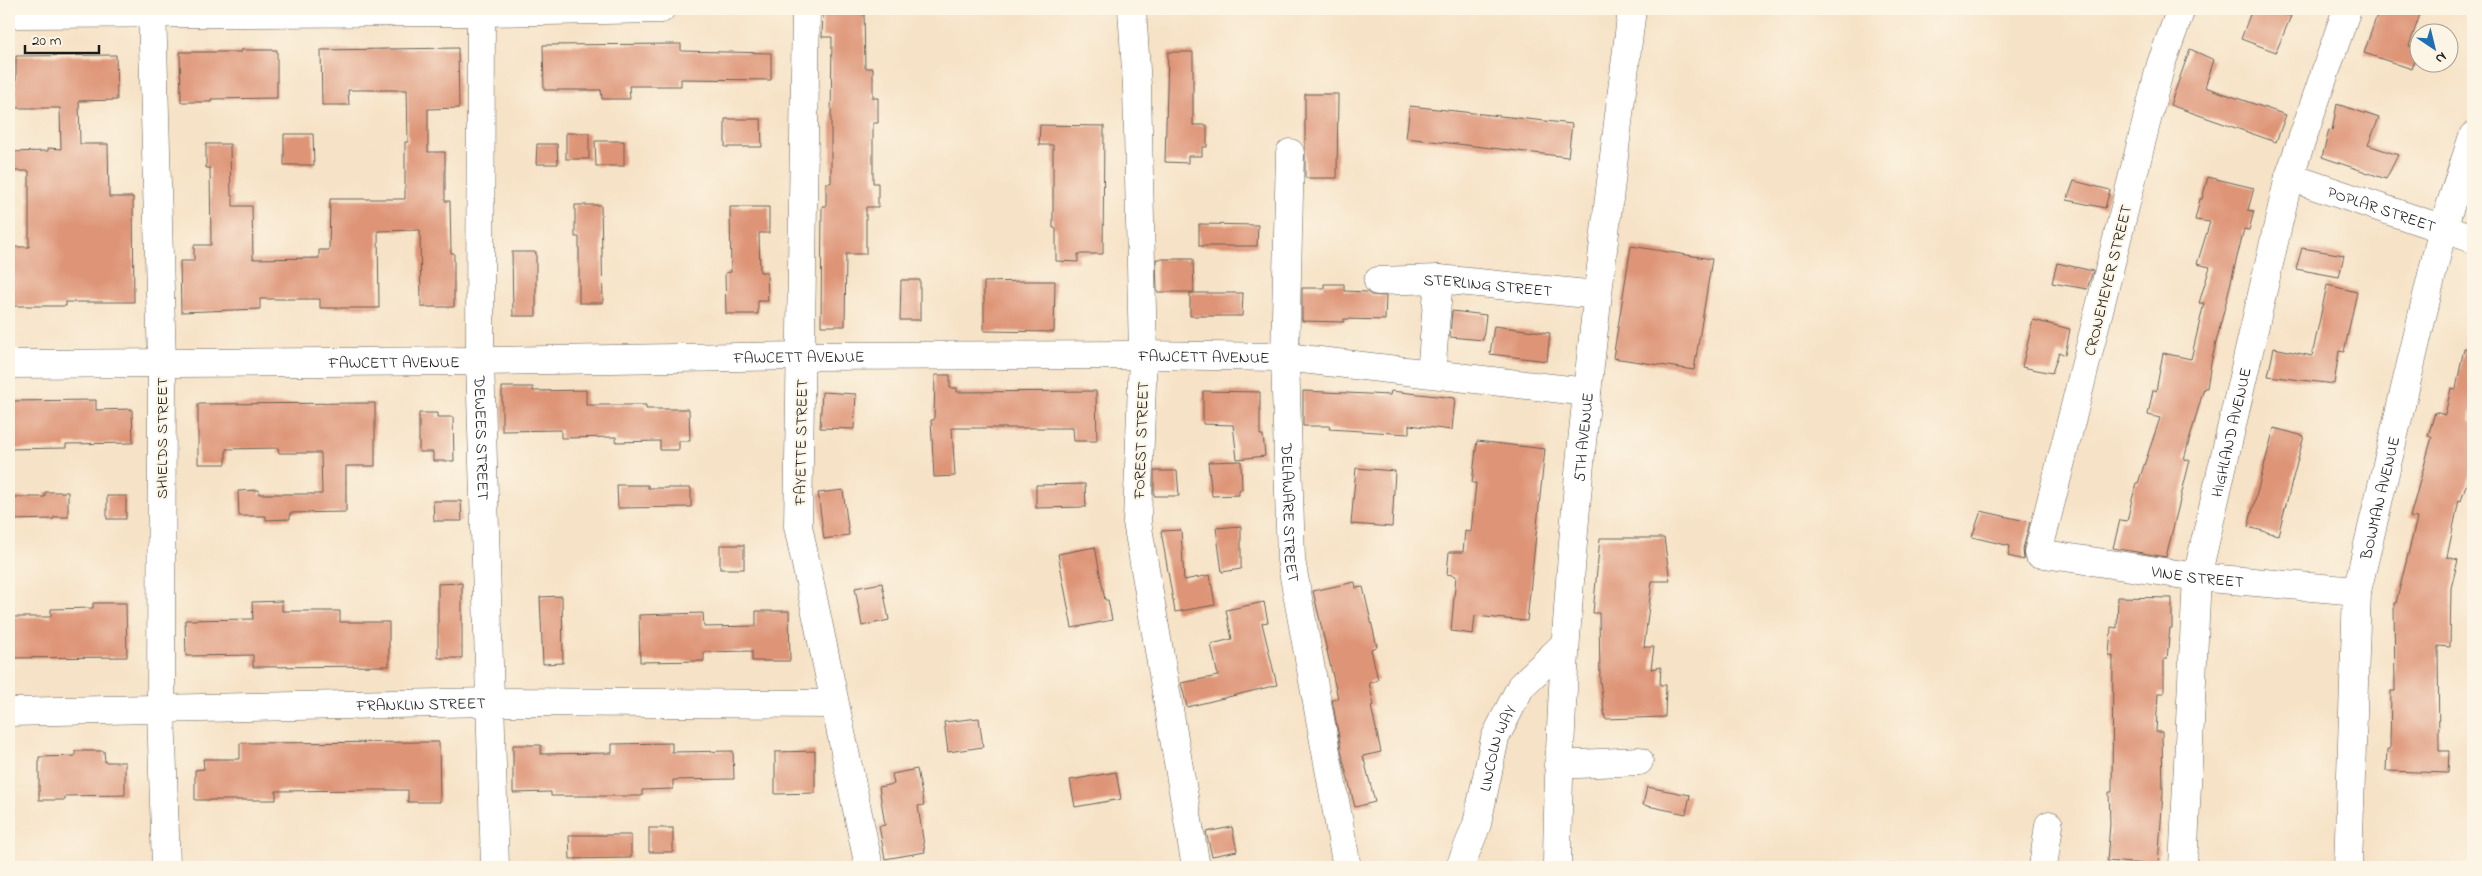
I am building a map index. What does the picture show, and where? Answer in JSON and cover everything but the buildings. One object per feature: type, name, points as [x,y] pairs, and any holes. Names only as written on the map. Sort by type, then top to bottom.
[{"type":"street","points":[[9,14],[152,10],[660,9]]},
{"type":"street","name":"FAYETTE STREET","points":[[806,9],[798,526],[833,704],[869,867]]},
{"type":"street","name":"FOREST STREET","points":[[1132,9],[1137,86],[1143,355],[1137,522],[1196,867]]},
{"type":"street","name":"5TH AVENUE","points":[[1557,867],[1558,765],[1564,645],[1597,294],[1632,9]]},
{"type":"street","name":"CRONEMEYER STREET","points":[[2038,553],[2161,64],[2181,9]]},
{"type":"street","name":"HIGHLAND AVENUE","points":[[2183,867],[2196,577],[2289,177],[2347,9]]},
{"type":"street","name":"SHIELDS STREET","points":[[152,10],[162,362],[161,709],[166,867]]},
{"type":"street","name":"DEWEES STREET","points":[[481,10],[480,361],[495,867]]},
{"type":"street","name":"BOWMAN AVENUE","points":[[2348,867],[2357,591],[2443,228],[2473,136]]},
{"type":"street","name":"DELAWARE STREET","points":[[1290,153],[1285,357],[1291,560],[1347,867]]},
{"type":"street","name":"POPLAR STREET","points":[[2289,177],[2473,239]]},
{"type":"street","points":[[1430,373],[1439,279]]},
{"type":"street","name":"STERLING STREET","points":[[1378,281],[1439,279],[1597,294]]},
{"type":"street","name":"FAWCETT AVENUE","points":[[9,364],[480,361],[802,356],[1143,355],[1285,357],[1587,392]]},
{"type":"street","name":"VINE STREET","points":[[2038,553],[2196,577],[2357,591]]},
{"type":"street","name":"LINCOLN WAY","points":[[1460,867],[1477,824],[1495,738],[1521,686],[1564,645]]},
{"type":"street","name":"FRANKLIN STREET","points":[[9,712],[490,702],[833,704]]},
{"type":"street","points":[[1558,765],[1639,761]]},
{"type":"street","points":[[2043,867],[2049,825]]}]
